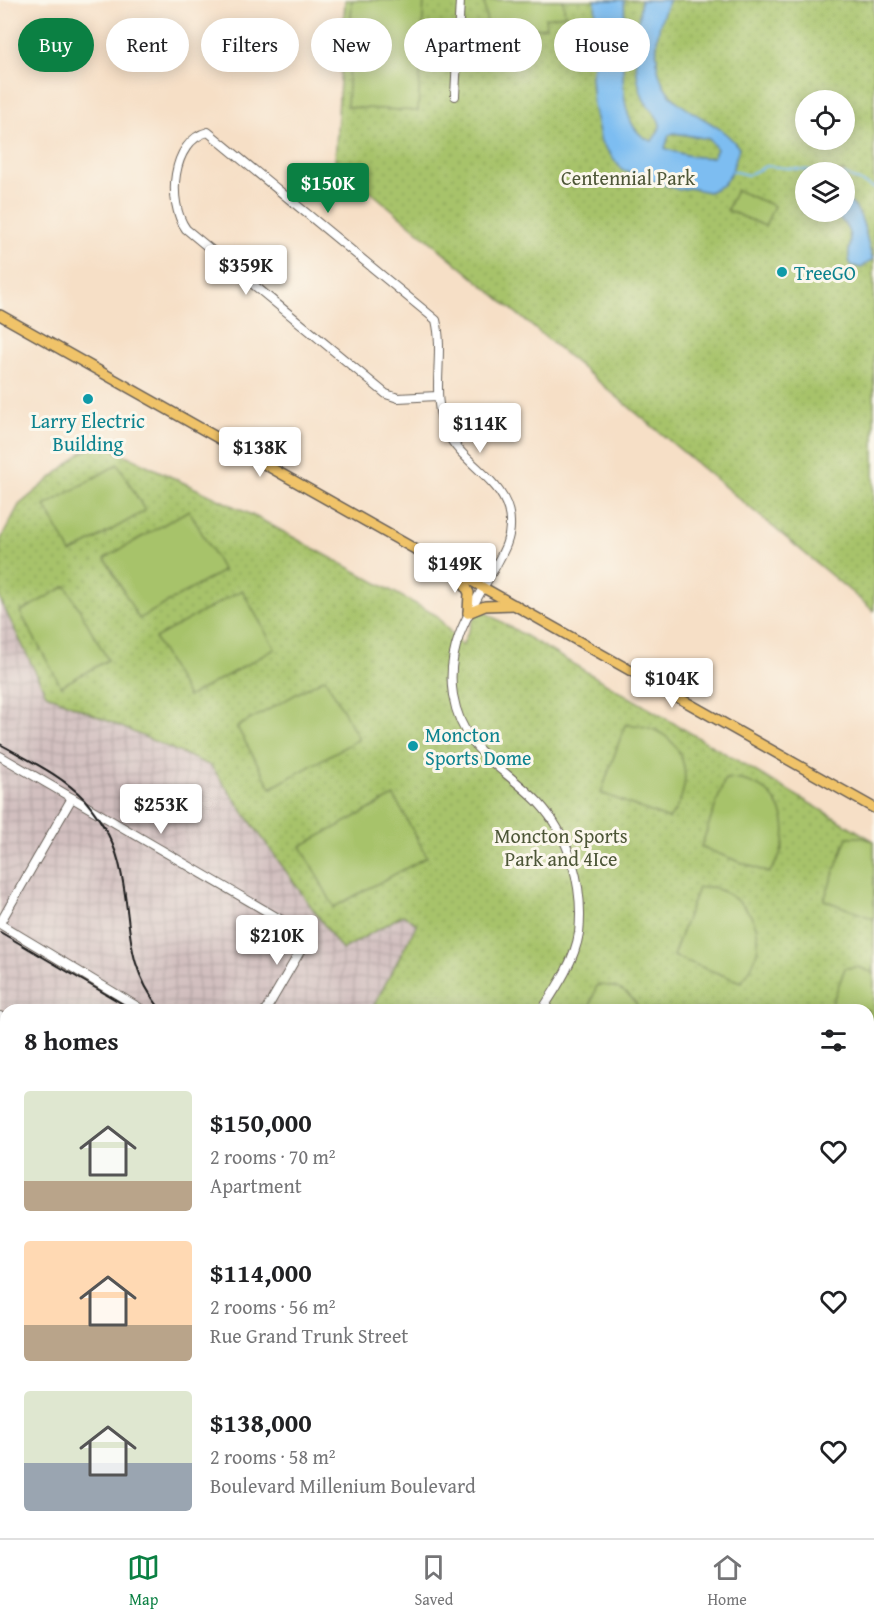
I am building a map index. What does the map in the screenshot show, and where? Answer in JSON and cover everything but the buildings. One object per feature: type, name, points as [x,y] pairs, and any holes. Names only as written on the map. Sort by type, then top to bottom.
[{"type":"main road","points":[[0,315],[458,571],[874,808]]},
{"type":"main road","points":[[458,571],[469,593],[468,614],[485,606],[519,606]]},
{"type":"street","points":[[455,96],[460,0]]},
{"type":"street","points":[[437,396],[398,398],[386,394],[186,229],[181,222],[176,204],[178,161],[182,152],[199,134],[208,132],[436,320],[440,333],[437,396],[440,416],[452,441],[469,462],[493,483],[508,508],[508,537],[468,614],[454,649],[451,672],[453,697],[466,733],[484,758],[539,803],[556,826],[572,859],[579,891],[579,934],[562,980],[546,1004]]},
{"type":"street","points":[[0,756],[309,936],[269,1004]]},
{"type":"street","points":[[72,798],[0,924],[133,1004]]},
{"type":"shaded area","points":[[0,599],[46,694],[211,766],[342,950],[403,915],[417,924],[375,1004],[0,1004]]},
{"type":"green space","name":"Centennial Park","points":[[345,0],[874,0],[874,611],[335,162],[341,72],[392,72],[392,18],[344,18]]},
{"type":"green space","points":[[352,0],[424,0],[423,18],[404,18],[404,72],[420,72],[418,111],[347,107],[349,72],[392,72],[392,18],[351,18]]},
{"type":"green space","points":[[484,0],[563,0],[565,15],[545,18],[546,27],[542,28],[542,18],[486,18]]},
{"type":"green space","points":[[736,190],[774,206],[765,226],[727,210]]},
{"type":"green space","name":"Moncton Sports Park and 4Ice","points":[[102,444],[258,518],[436,615],[462,646],[478,608],[874,841],[874,1004],[375,1004],[417,924],[403,915],[342,950],[211,766],[46,694],[0,599],[0,541],[19,505],[81,453]]},
{"type":"green space","points":[[118,464],[145,511],[71,553],[45,506]]},
{"type":"green space","points":[[189,510],[223,571],[139,619],[105,558]]},
{"type":"green space","points":[[66,586],[108,660],[61,686],[20,612]]},
{"type":"green space","points":[[242,590],[275,649],[188,697],[155,638]]},
{"type":"green space","points":[[325,678],[359,739],[271,788],[237,727]]},
{"type":"green space","points":[[625,725],[644,726],[660,733],[672,743],[680,756],[684,770],[684,787],[679,803],[669,819],[601,793]]},
{"type":"green space","points":[[725,779],[744,781],[760,787],[772,797],[780,810],[784,825],[784,841],[779,857],[769,873],[701,847]]},
{"type":"green space","points":[[394,796],[427,857],[334,907],[301,846]]},
{"type":"green space","points":[[847,837],[860,837],[874,841],[874,919],[824,900]]},
{"type":"green space","points":[[712,887],[728,894],[740,903],[750,914],[756,926],[758,939],[756,953],[751,968],[741,982],[673,956],[698,888]]},
{"type":"green space","points":[[858,967],[874,973],[874,1004],[832,1004],[845,968]]},
{"type":"green space","points":[[597,985],[610,986],[622,991],[636,1004],[591,1004]]},
{"type":"water","points":[[595,0],[624,0],[625,18],[596,18]]},
{"type":"water","points":[[641,0],[670,0],[664,12],[657,40],[658,68],[669,93],[679,103],[725,133],[739,148],[732,171],[723,185],[709,192],[689,188],[679,190],[622,170],[601,142],[593,104],[592,72],[623,72],[625,100],[630,118],[638,133],[652,141],[660,125],[643,98],[637,72],[650,72],[650,18],[638,18],[639,12]],"holes":[[[674,133],[709,139],[717,149],[713,157],[702,157],[689,156],[665,148],[669,135]]]},
{"type":"water","points":[[855,208],[864,226],[873,259],[861,268],[851,265],[849,261],[850,237],[842,222],[855,222]]},
{"type":"waterway","points":[[732,171],[748,175],[766,166],[795,169]]},
{"type":"waterway","points":[[855,179],[874,188]]},
{"type":"railway","points":[[0,744],[66,783],[97,815],[119,862],[131,943],[140,976],[157,1004]]},
{"type":"railway","points":[[0,932],[123,1004]]},
{"type":"place","name":"TreeGO","points":[[782,272]]},
{"type":"place","name":"Larry Electric Building","points":[[88,399]]},
{"type":"place","name":"Moncton Sports Dome","points":[[413,746]]}]
